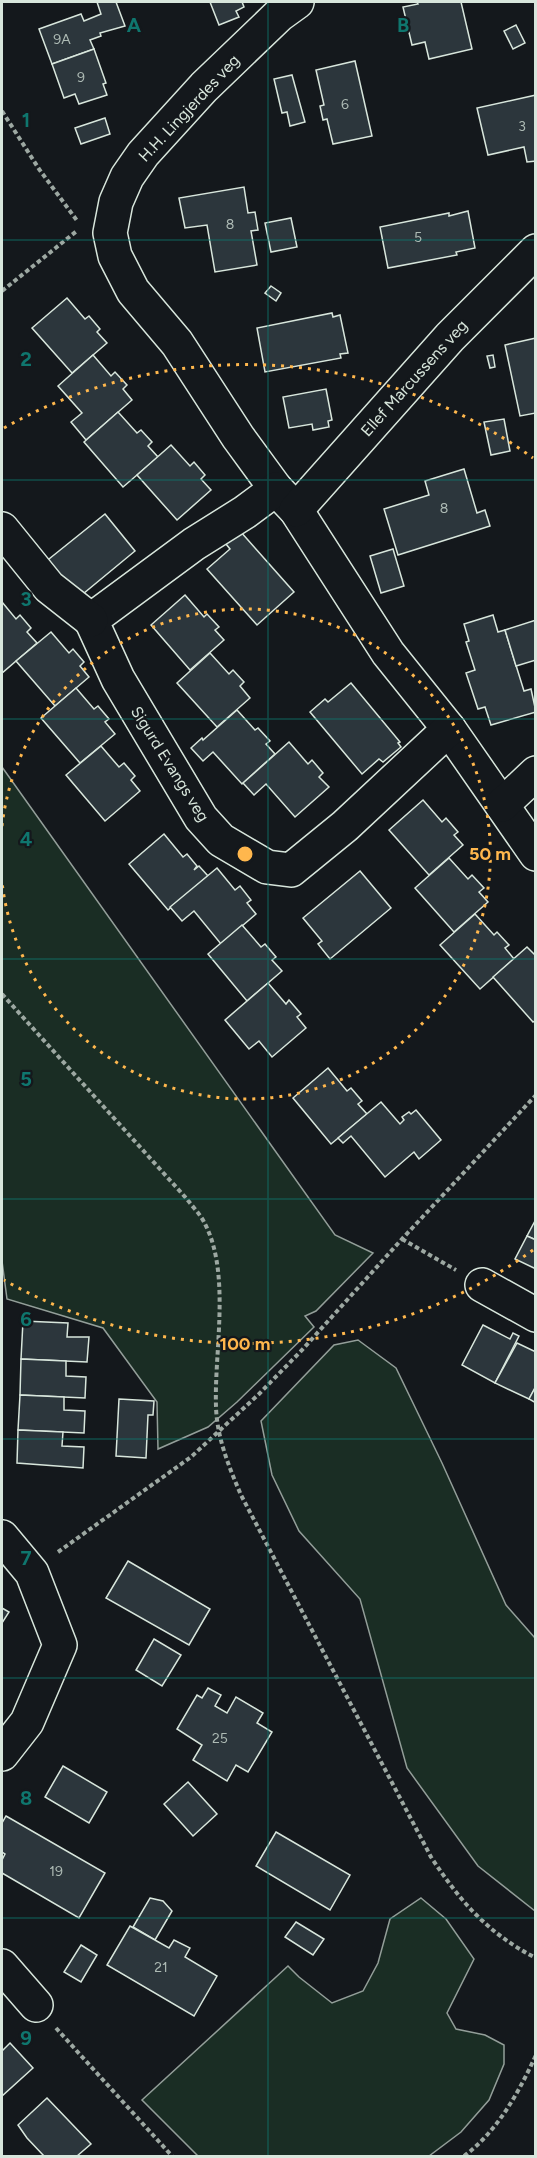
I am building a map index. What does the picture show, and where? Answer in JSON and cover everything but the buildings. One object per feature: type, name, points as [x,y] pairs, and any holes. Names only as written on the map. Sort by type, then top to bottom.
[{"type":"street","name":"H.H. Lingjerdes veg","points":[[286,499],[238,437],[177,343],[133,291],[115,256],[110,233],[116,202],[127,177],[143,154],[204,87],[279,15],[297,2]]},
{"type":"street","name":"Ellef Marcussens veg","points":[[286,499],[536,251]]},
{"type":"street","points":[[91,620],[194,544],[244,512],[286,499],[388,653],[449,729],[536,854]]},
{"type":"street","name":"Sigurd Evangs veg","points":[[2,530],[49,587],[91,620],[118,679],[201,818],[221,840],[267,867],[291,870],[345,826],[449,729]]},
{"type":"street","points":[[502,805],[536,773]]},
{"type":"street","points":[[482,1285],[536,1315]]},
{"type":"street","points":[[2,1538],[32,1573],[60,1645],[27,1722],[2,1754]]},
{"type":"street","points":[[2,1966],[36,2005]]},
{"type":"path","points":[[2,111],[39,169],[81,227],[2,291]]},
{"type":"path","points":[[2,994],[178,1189],[205,1223],[218,1272],[216,1408],[219,1431],[227,1462],[241,1495],[430,1857],[469,1909],[494,1932],[536,1958]]},
{"type":"path","points":[[32,1573],[68,1544],[191,1457],[259,1394],[536,1095]]},
{"type":"path","points":[[402,1239],[482,1285]]},
{"type":"path","points":[[36,2005],[172,2157]]},
{"type":"path","points":[[464,2157],[492,2130],[524,2080],[536,2055]]},
{"type":"green space","points":[[2,767],[335,1235],[373,1253],[316,1311],[305,1316],[314,1327],[237,1402],[208,1427],[158,1449],[157,1402],[103,1328],[7,1299],[2,1261]]},
{"type":"green space","points":[[358,1340],[396,1368],[506,1605],[535,1638],[535,1911],[478,1866],[407,1768],[360,1599],[299,1531],[272,1475],[261,1421],[334,1345]]},
{"type":"green space","points":[[421,1898],[446,1919],[474,1959],[447,2013],[456,2029],[485,2035],[504,2045],[504,2064],[489,2100],[461,2132],[429,2156],[198,2156],[142,2100],[288,1966],[332,2003],[363,1991],[378,1963],[390,1919]]}]
